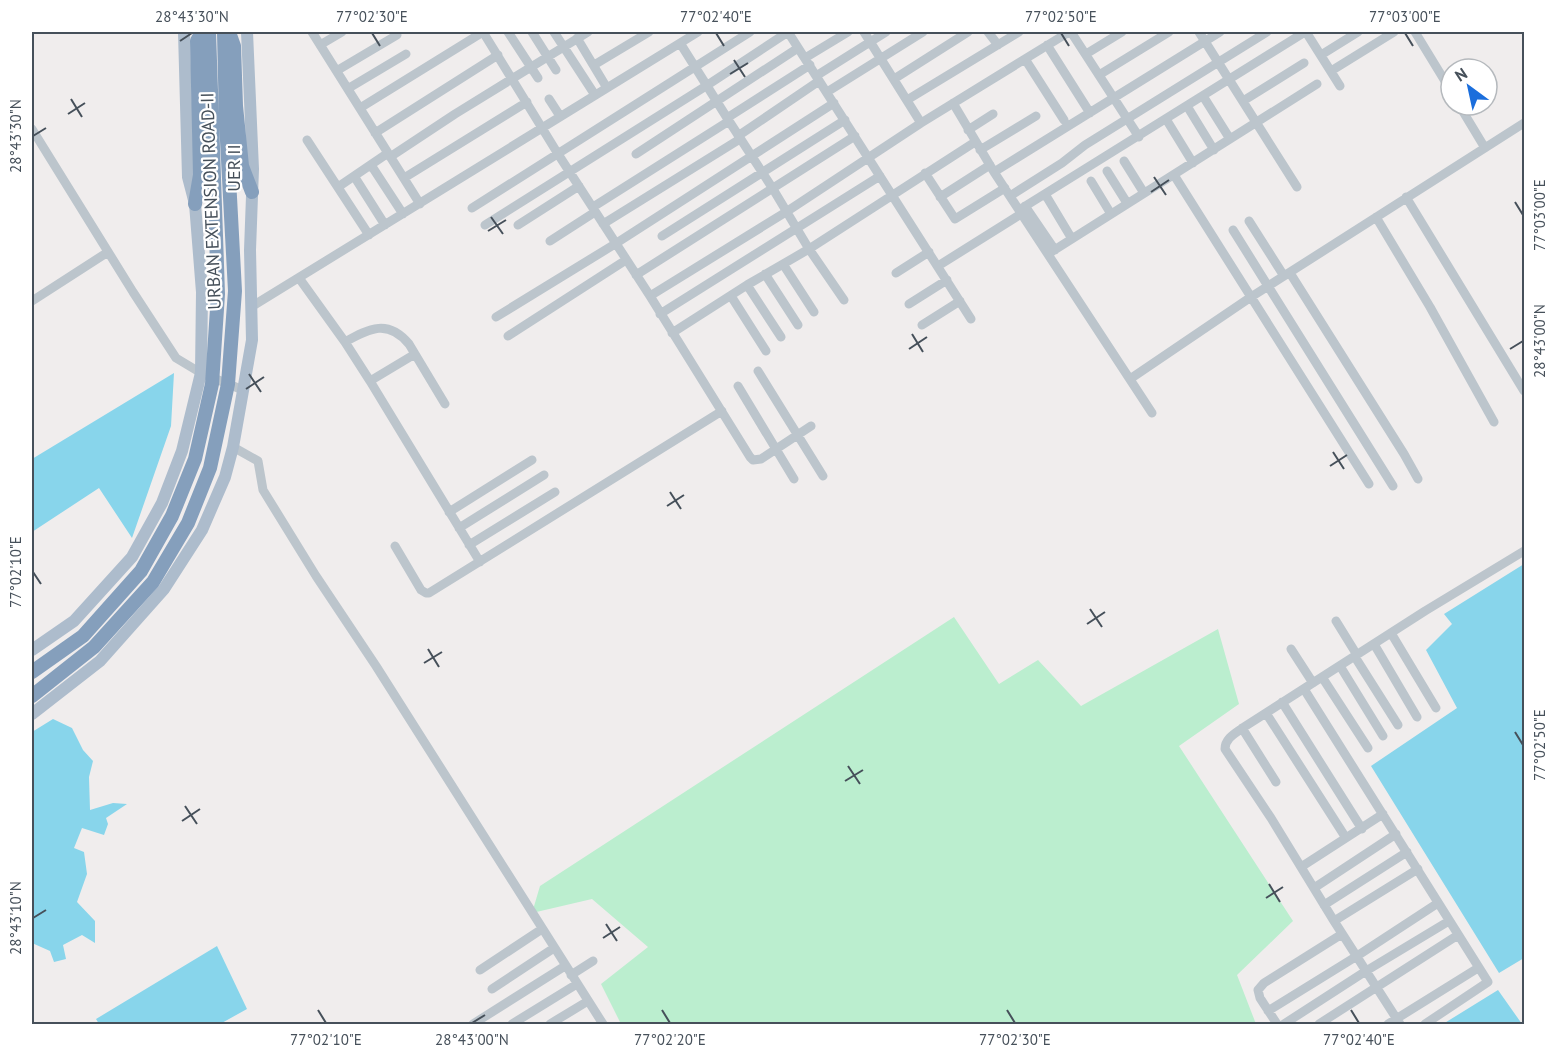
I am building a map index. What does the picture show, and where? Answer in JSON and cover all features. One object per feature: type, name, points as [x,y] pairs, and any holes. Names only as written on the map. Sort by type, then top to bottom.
[{"type":"highway","points":[[195,204],[200,174],[197,41],[202,32]]},
{"type":"highway","name":"URBAN EXTENSION ROAD-II","points":[[32,672],[83,636],[141,571],[172,516],[195,459],[210,376],[218,294],[209,32]]},
{"type":"highway","name":"URBAN EXTENSION ROAD-II","points":[[32,696],[94,647],[153,582],[188,523],[210,468],[228,381],[236,291],[226,122],[224,32]]},
{"type":"highway","points":[[229,32],[234,46],[236,106],[242,166],[252,192]]},
{"type":"main road","points":[[32,650],[74,621],[132,557],[162,503],[210,376],[195,204],[188,177],[184,32]]},
{"type":"main road","name":"UER II","points":[[32,714],[100,661],[164,589],[202,530],[225,477],[233,447],[252,340],[250,250],[253,169],[247,32]]},
{"type":"street","points":[[312,32],[338,70],[420,204]]},
{"type":"street","points":[[320,45],[342,32]]},
{"type":"street","points":[[360,108],[483,32],[753,460],[761,459],[811,426]]},
{"type":"street","points":[[508,32],[538,78]]},
{"type":"street","points":[[532,32],[556,69]]},
{"type":"street","points":[[554,32],[595,95]]},
{"type":"street","points":[[338,187],[588,32]]},
{"type":"street","points":[[594,65],[649,32]]},
{"type":"street","points":[[251,307],[698,32]]},
{"type":"street","points":[[472,208],[750,32]]},
{"type":"street","points":[[485,225],[788,32],[971,319]]},
{"type":"street","points":[[550,241],[728,120],[848,32]]},
{"type":"street","points":[[864,32],[921,123]]},
{"type":"street","points":[[603,224],[739,137],[818,78],[886,32]]},
{"type":"street","points":[[827,92],[923,32]]},
{"type":"street","points":[[894,79],[968,32]]},
{"type":"street","points":[[988,32],[998,45]]},
{"type":"street","points":[[907,100],[1019,32]]},
{"type":"street","points":[[650,296],[786,212],[921,123],[1070,32],[1139,136]]},
{"type":"street","points":[[1086,54],[1122,32]]},
{"type":"street","points":[[1100,75],[1169,32]]},
{"type":"street","points":[[1199,32],[1297,187]]},
{"type":"street","points":[[940,197],[1090,113],[1220,32]]},
{"type":"street","points":[[925,173],[956,219],[1062,163],[1080,148],[1267,32]]},
{"type":"street","points":[[938,266],[1045,194],[1305,32],[1340,86]]},
{"type":"street","points":[[1321,55],[1358,32]]},
{"type":"street","points":[[1331,71],[1394,32]]},
{"type":"street","points":[[1414,32],[1439,72]]},
{"type":"street","points":[[338,70],[397,35]]},
{"type":"street","points":[[578,38],[607,88]]},
{"type":"street","points":[[680,42],[809,249],[844,300]]},
{"type":"street","points":[[1047,45],[1090,113]]},
{"type":"street","points":[[636,154],[798,48]]},
{"type":"street","points":[[349,88],[406,54]]},
{"type":"street","points":[[375,133],[498,55]]},
{"type":"street","points":[[1025,59],[1064,120]]},
{"type":"street","points":[[1243,101],[1304,63]]},
{"type":"street","points":[[1051,252],[1317,84]]},
{"type":"street","points":[[1203,96],[1230,139]]},
{"type":"street","points":[[549,99],[561,116]]},
{"type":"street","points":[[404,178],[527,102]]},
{"type":"street","points":[[496,317],[615,244],[834,103]]},
{"type":"street","points":[[953,103],[977,146],[1051,252],[1152,413]]},
{"type":"street","points":[[1186,106],[1214,150]]},
{"type":"street","points":[[968,130],[993,114]]},
{"type":"street","points":[[672,333],[809,249],[925,173],[1036,116]]},
{"type":"street","points":[[1467,117],[1485,147]]},
{"type":"street","points":[[1166,119],[1193,163]]},
{"type":"street","points":[[662,236],[845,120]]},
{"type":"street","points":[[1130,379],[1251,297],[1524,123]]},
{"type":"street","points":[[32,129],[176,358],[243,390]]},
{"type":"street","points":[[636,275],[855,136]]},
{"type":"street","points":[[308,140],[369,235]]},
{"type":"street","points":[[1124,161],[1144,193]]},
{"type":"street","points":[[371,165],[403,214]]},
{"type":"street","points":[[1107,171],[1128,203]]},
{"type":"street","points":[[1174,175],[1369,484]]},
{"type":"street","points":[[354,176],[385,225]]},
{"type":"street","points":[[660,314],[880,176]]},
{"type":"street","points":[[1091,181],[1111,214]]},
{"type":"street","points":[[518,225],[579,186]]},
{"type":"street","points":[[1045,194],[1072,239]]},
{"type":"street","points":[[1406,197],[1524,391]]},
{"type":"street","points":[[1376,217],[1430,307],[1494,422]]},
{"type":"street","points":[[1249,221],[1287,275],[1418,479]]},
{"type":"street","points":[[1233,230],[1394,486]]},
{"type":"street","points":[[32,301],[108,252]]},
{"type":"street","points":[[896,273],[929,252]]},
{"type":"street","points":[[508,336],[626,260]]},
{"type":"street","points":[[783,264],[814,312]]},
{"type":"street","points":[[765,274],[798,325]]},
{"type":"street","points":[[299,278],[370,381],[480,562]]},
{"type":"street","points":[[909,304],[946,280]]},
{"type":"street","points":[[747,285],[781,337]]},
{"type":"street","points":[[731,296],[766,351]]},
{"type":"street","points":[[922,325],[960,301]]},
{"type":"street","points":[[345,342],[370,329],[388,328],[403,337],[416,354],[445,404]]},
{"type":"street","points":[[370,381],[416,354]]},
{"type":"street","points":[[758,371],[823,476]]},
{"type":"street","points":[[738,386],[794,479]]},
{"type":"street","points":[[395,546],[418,586],[426,593],[434,591],[722,411]]},
{"type":"street","points":[[233,447],[258,461],[263,489],[316,576],[376,666],[603,1024]]},
{"type":"street","points":[[449,512],[532,460]]},
{"type":"street","points":[[459,528],[544,475]]},
{"type":"street","points":[[469,544],[555,492]]},
{"type":"street","points":[[1399,1022],[1225,749],[1225,743],[1242,728],[1282,702],[1524,551]]},
{"type":"street","points":[[1336,621],[1398,725]]},
{"type":"street","points":[[1391,633],[1436,708]]},
{"type":"street","points":[[1374,644],[1417,717]]},
{"type":"street","points":[[1291,649],[1313,683]]},
{"type":"street","points":[[1340,666],[1383,736]]},
{"type":"street","points":[[1322,677],[1368,748]]},
{"type":"street","points":[[1304,689],[1488,982],[1425,1024]]},
{"type":"street","points":[[1282,702],[1362,829]]},
{"type":"street","points":[[1266,713],[1346,838]]},
{"type":"street","points":[[1242,728],[1276,782]]},
{"type":"street","points":[[1301,867],[1383,814]]},
{"type":"street","points":[[1314,888],[1396,834]]},
{"type":"street","points":[[1324,905],[1407,852]]},
{"type":"street","points":[[1334,921],[1418,869]]},
{"type":"street","points":[[1268,1011],[1438,903]]},
{"type":"street","points":[[1284,1024],[1449,921]]},
{"type":"street","points":[[480,970],[542,930]]},
{"type":"street","points":[[1277,1024],[1258,995],[1260,987],[1342,934]]},
{"type":"street","points":[[1319,1024],[1458,935]]},
{"type":"street","points":[[492,989],[554,948]]},
{"type":"street","points":[[571,975],[593,961]]},
{"type":"street","points":[[472,1024],[565,966]]},
{"type":"street","points":[[1388,1024],[1399,1022],[1478,968]]},
{"type":"street","points":[[512,1024],[577,984]]},
{"type":"street","points":[[550,1024],[588,1001]]},
{"type":"green space","points":[[954,617],[999,684],[1038,660],[1081,706],[1218,629],[1239,704],[1179,746],[1293,921],[1237,975],[1256,1024],[621,1024],[601,984],[648,947],[592,899],[532,913],[540,886]]},
{"type":"water","points":[[174,373],[171,426],[132,538],[99,488],[32,532],[32,459]]},
{"type":"water","points":[[1524,564],[1524,958],[1499,973],[1371,766],[1457,708],[1426,650],[1452,624],[1444,614]]},
{"type":"water","points":[[53,719],[72,728],[83,750],[93,761],[89,777],[90,810],[113,803],[127,804],[106,818],[108,824],[104,835],[82,828],[74,848],[84,852],[87,874],[77,902],[95,921],[95,943],[82,935],[63,945],[66,959],[54,962],[50,951],[32,943],[32,732]]},
{"type":"water","points":[[217,946],[247,1009],[220,1024],[99,1024],[96,1019]]},
{"type":"water","points":[[1498,990],[1522,1024],[1443,1024]]}]
